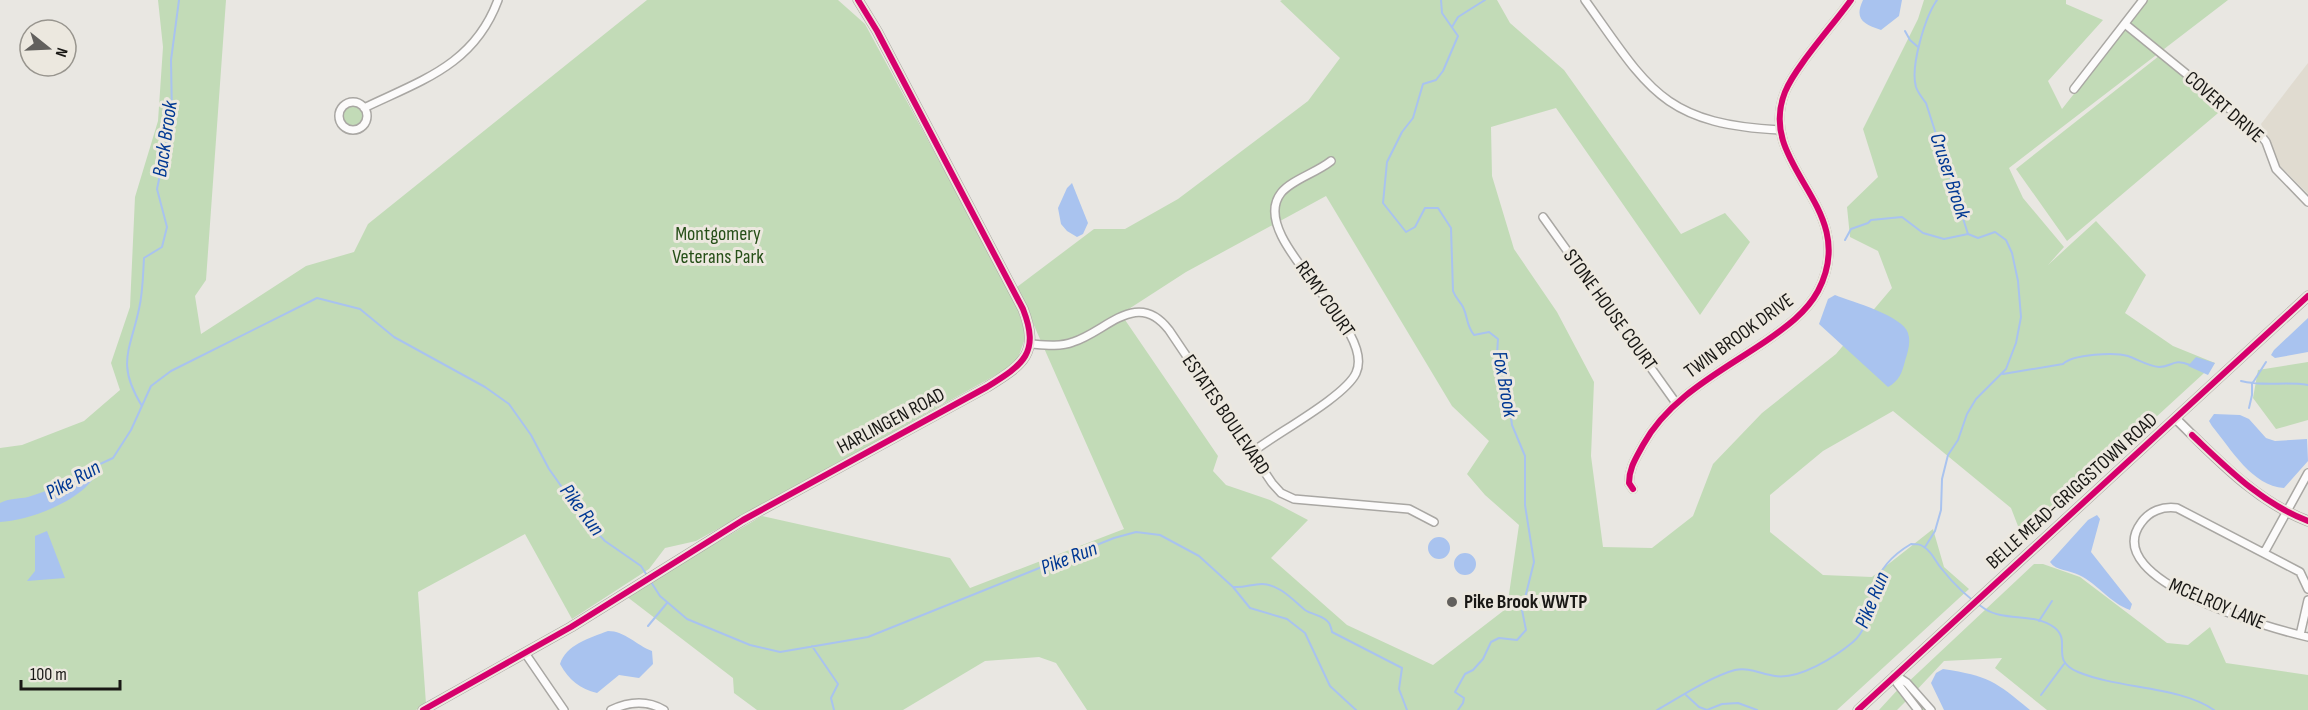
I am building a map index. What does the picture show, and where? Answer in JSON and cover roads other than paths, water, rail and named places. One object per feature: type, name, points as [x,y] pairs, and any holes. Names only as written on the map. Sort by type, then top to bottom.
[{"type":"street","points":[[364,108],[441,71],[458,60],[480,37],[498,0]]},
{"type":"street","points":[[858,0],[877,31],[1018,299],[1030,330],[1031,344]]},
{"type":"street","points":[[1585,0],[1643,81],[1662,98],[1686,113],[1710,121],[1779,130],[1785,93],[1790,82],[1851,0]]},
{"type":"street","points":[[2074,89],[2144,0]]},
{"type":"street","name":"COVERT DRIVE","points":[[2125,24],[2259,133],[2266,142],[2276,168],[2308,202]]},
{"type":"street","points":[[357,102],[364,108],[366,121],[361,128],[348,130],[341,124],[338,115],[343,106],[357,102]]},
{"type":"street","name":"TWIN BROOK DRIVE","points":[[1633,489],[1629,483],[1632,466],[1658,420],[1676,403],[1785,327],[1805,310],[1818,292],[1827,262],[1826,227],[1812,195],[1793,165],[1779,130]]},
{"type":"street","name":"REMY COURT","points":[[1251,453],[1343,388],[1358,367],[1356,343],[1283,239],[1275,218],[1282,192],[1292,183],[1316,173],[1331,161]]},
{"type":"street","name":"STONE HOUSE COURT","points":[[1544,218],[1676,403]]},
{"type":"street","name":"BELLE MEAD-GRIGGSTOWN ROAD","points":[[1858,710],[2308,296]]},
{"type":"street","name":"ESTATES BOULEVARD","points":[[1031,344],[1069,344],[1123,315],[1138,313],[1152,316],[1169,330],[1274,487],[1289,497],[1409,509],[1434,522]]},
{"type":"street","name":"HARLINGEN ROAD","points":[[423,710],[525,653],[763,509],[901,436],[996,381],[1024,360],[1031,344]]},
{"type":"street","points":[[2176,419],[2245,484],[2286,511],[2308,521]]},
{"type":"street","points":[[2264,553],[2308,472]]},
{"type":"street","name":"MCELROY LANE","points":[[2308,589],[2300,572],[2177,508],[2156,510],[2142,521],[2136,534],[2138,559],[2144,567],[2163,581],[2229,613],[2304,636],[2308,600]]},
{"type":"street","points":[[525,653],[564,710]]},
{"type":"street","points":[[1895,675],[1898,683],[1918,710]]},
{"type":"street","points":[[1895,675],[1907,683],[1931,710]]},
{"type":"street","points":[[611,710],[633,703],[652,704],[664,710]]},
{"type":"water","points":[[1863,0],[1902,0],[1899,16],[1881,30],[1869,25],[1862,20],[1859,12]]},
{"type":"water","points":[[1072,183],[1088,223],[1083,234],[1077,237],[1061,224],[1058,208],[1067,188]]},
{"type":"water","points":[[1835,295],[1887,315],[1904,327],[1908,333],[1909,347],[1903,369],[1892,385],[1888,387],[1819,324],[1828,299]]},
{"type":"water","points":[[2308,318],[2308,352],[2275,358],[2271,355],[2274,350]]},
{"type":"water","points":[[2196,357],[2215,363],[2208,375],[2188,366]]},
{"type":"water","points":[[2214,414],[2240,415],[2249,419],[2266,438],[2275,441],[2307,439],[2308,461],[2284,488],[2262,481],[2243,465],[2212,426],[2209,421]]},
{"type":"water","points":[[92,464],[100,464],[95,476],[74,497],[43,512],[13,521],[0,522],[0,503],[54,488],[71,480]]},
{"type":"water","points":[[2097,515],[2100,519],[2091,552],[2132,604],[2130,610],[2116,603],[2086,579],[2056,567],[2050,562],[2088,520]]},
{"type":"water","points":[[47,531],[65,578],[27,581],[35,571],[35,536]]},
{"type":"water","points":[[1439,537],[1447,540],[1450,548],[1447,556],[1439,559],[1431,556],[1428,548],[1431,540]]},
{"type":"water","points":[[1465,553],[1473,556],[1476,564],[1473,572],[1465,575],[1457,572],[1454,564],[1457,556]]},
{"type":"water","points":[[608,631],[620,633],[652,651],[653,664],[639,678],[619,675],[597,693],[576,683],[560,664],[563,657],[573,647]]},
{"type":"water","points":[[1943,669],[1971,674],[1991,681],[2030,710],[1944,710],[1931,683],[1936,673]]},
{"type":"waterway","name":"Back Brook","points":[[142,406],[129,379],[127,358],[140,303],[144,258],[162,247],[167,227],[157,189],[172,117],[171,60],[179,0]]},
{"type":"waterway","name":"Fox Brook","points":[[1441,0],[1442,13],[1458,36],[1443,71],[1436,80],[1423,84],[1413,118],[1402,132],[1387,162],[1383,203],[1406,232],[1415,227],[1425,208],[1438,208],[1451,228],[1455,296],[1463,307],[1474,335],[1489,332],[1498,339],[1497,354],[1508,396],[1512,425],[1525,456],[1525,505],[1534,562],[1522,610],[1526,630],[1517,640],[1499,638],[1491,642],[1483,659],[1473,670],[1465,674],[1455,692],[1464,698],[1458,710]]},
{"type":"waterway","points":[[1452,27],[1458,17],[1485,0]]},
{"type":"waterway","name":"Cruser Brook","points":[[1925,547],[1935,531],[1941,510],[1942,479],[1948,455],[1958,440],[1967,414],[1976,399],[2006,369],[2016,343],[2021,317],[2018,281],[2012,253],[2006,240],[1995,232],[1978,238],[1968,234],[1926,103],[1916,87],[1915,67],[1920,42],[1937,0]]},
{"type":"waterway","points":[[1905,31],[1918,47]]},
{"type":"waterway","points":[[1845,240],[1851,229],[1871,220],[1902,217],[1923,233],[1944,239],[1968,234]]},
{"type":"waterway","name":"Pike Run","points":[[98,465],[113,458],[131,430],[151,386],[171,371],[317,298],[360,309],[394,337],[485,387],[509,404],[531,435],[549,469],[586,521],[605,541],[641,566],[648,577]]},
{"type":"waterway","points":[[2003,374],[2063,364],[2076,358],[2104,354],[2128,356],[2159,367],[2176,363],[2190,365]]},
{"type":"waterway","points":[[2249,408],[2252,384],[2266,362]]},
{"type":"waterway","points":[[2241,381],[2258,384],[2308,385]]},
{"type":"waterway","name":"Pike Run","points":[[651,582],[660,596],[687,619],[750,645],[780,652],[868,637],[1114,538],[1136,532],[1160,535],[1199,556],[1233,587],[1250,608],[1287,619],[1305,633],[1330,686],[1356,710]]},
{"type":"waterway","name":"Pike Run","points":[[1657,710],[1706,682],[1735,670],[1745,669],[1785,676],[1805,671],[1837,654],[1853,642],[1862,630],[1874,588],[1884,567],[1911,544],[1927,549],[1956,584],[1985,609],[2002,615],[2038,620],[2055,628],[2062,639],[2062,656],[2065,662],[2078,672],[2094,678],[2184,696],[2214,710]]},
{"type":"waterway","name":"Fox Brook","points":[[1234,587],[1262,584],[1274,587],[1305,610],[1327,620],[1332,632],[1402,668],[1399,689],[1407,710]]},
{"type":"waterway","points":[[2039,621],[2052,601]]},
{"type":"waterway","points":[[648,626],[667,603]]},
{"type":"waterway","points":[[812,646],[838,684],[831,698],[834,710]]},
{"type":"waterway","points":[[2041,695],[2064,664]]},
{"type":"waterway","points":[[1686,695],[1699,707],[1707,710],[1722,704],[1738,703],[1757,710]]},
{"type":"place","name":"Pike Brook WWTP","points":[[1452,602]]},
{"type":"park label","name":"Montgomery Veterans Park","points":[[718,246]]}]
